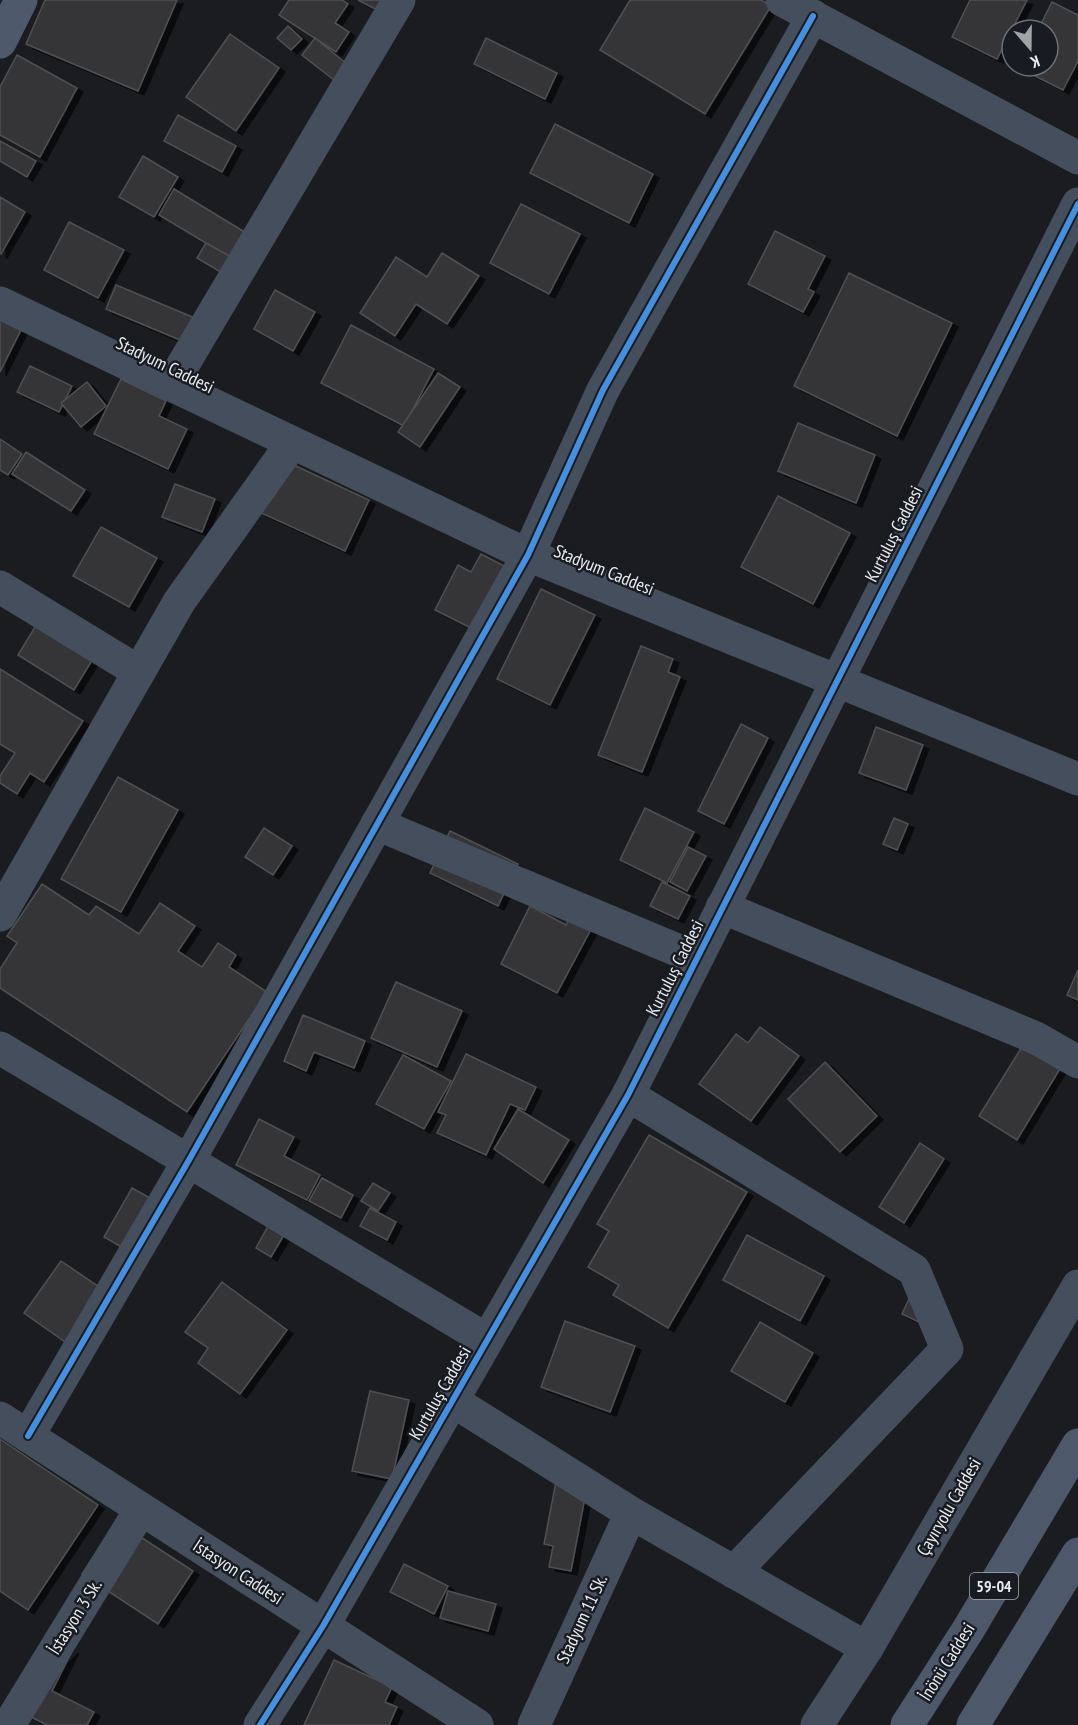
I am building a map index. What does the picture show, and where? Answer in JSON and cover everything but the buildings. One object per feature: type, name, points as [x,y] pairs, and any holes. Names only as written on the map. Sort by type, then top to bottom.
[{"type":"main road","points":[[0,42],[21,0]]},
{"type":"main road","name":"İnönü Caddesi","points":[[907,1725],[968,1630],[1078,1445]]},
{"type":"main road","points":[[973,1725],[1078,1554]]},
{"type":"street","points":[[171,385],[399,0]]},
{"type":"street","points":[[782,0],[1078,158]]},
{"type":"street","points":[[28,1436],[189,1160],[528,555],[603,390],[813,16]]},
{"type":"street","name":"Kurtuluş Caddesi","points":[[260,1725],[323,1626],[628,1095],[1078,204]]},
{"type":"street","name":"Stadyum Caddesi","points":[[0,303],[528,555],[836,681],[1076,773]]},
{"type":"street","points":[[5,894],[179,602],[292,443]]},
{"type":"street","points":[[0,586],[139,672]]},
{"type":"street","points":[[377,824],[696,958]]},
{"type":"street","points":[[722,907],[1036,1038],[1078,1062]]},
{"type":"street","points":[[0,1048],[487,1340]]},
{"type":"street","points":[[628,1095],[914,1270],[947,1349],[734,1572]]},
{"type":"street","name":"Çayıryolu Caddesi","points":[[818,1725],[867,1648],[1078,1286]]},
{"type":"street","points":[[453,1401],[631,1513],[867,1648]]},
{"type":"street","name":"İstasyon Caddesi","points":[[0,1418],[477,1725]]},
{"type":"street","name":"İstasyon 3 Sk.","points":[[9,1725],[141,1509]]},
{"type":"street","name":"Stadyum 11 Sk.","points":[[534,1725],[631,1513]]},
{"type":"cycle path","points":[[28,1436],[189,1160],[528,555],[603,390],[813,16]]},
{"type":"cycle path","points":[[260,1725],[323,1626],[628,1095],[1078,204]]}]
